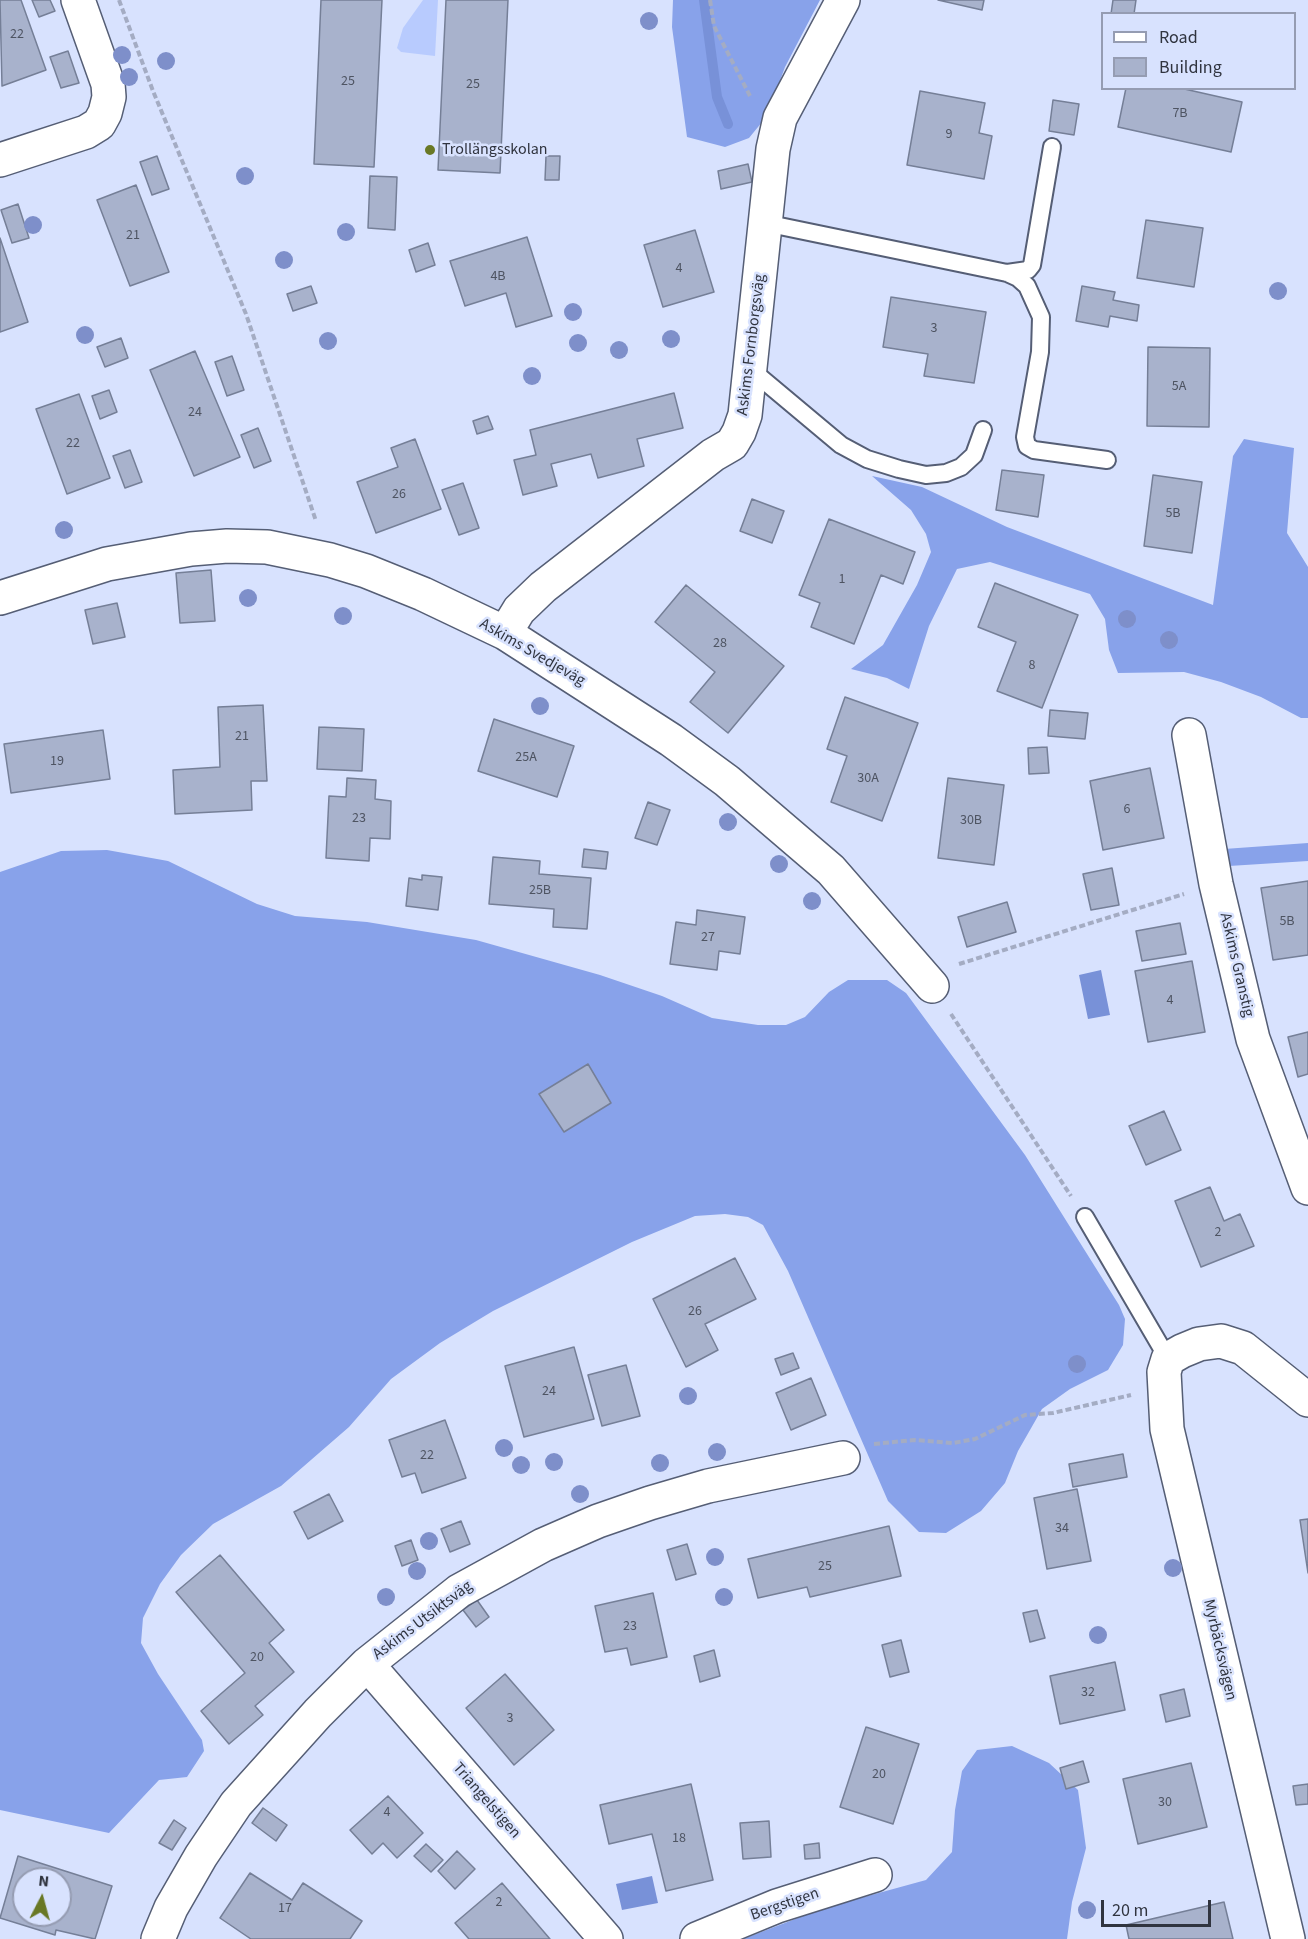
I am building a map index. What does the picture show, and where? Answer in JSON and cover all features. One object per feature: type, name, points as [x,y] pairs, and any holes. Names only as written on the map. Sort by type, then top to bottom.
[{"type":"street","points":[[0,160],[86,132],[99,124],[105,113],[109,97],[108,84],[78,0]]},
{"type":"street","name":"Askims Fornborgsväg","points":[[505,633],[519,610],[543,587],[713,455],[732,444],[745,416],[773,149],[780,118],[843,0]]},
{"type":"street","name":"Askims Svedjeväg","points":[[0,598],[107,564],[191,549],[267,547],[330,560],[366,571],[423,594],[505,633],[671,740],[779,824],[831,870],[927,981]]},
{"type":"street","name":"Askims Granstig","points":[[1189,735],[1216,884],[1253,1039],[1308,1188]]},
{"type":"street","points":[[1166,1373],[1209,1341],[1231,1344],[1244,1348],[1308,1400]]},
{"type":"street","name":"Myrbäcksvägen","points":[[1166,1373],[1167,1429],[1288,1939]]},
{"type":"street","name":"Askims Utsiktsväg","points":[[158,1939],[171,1908],[201,1856],[236,1804],[311,1720],[367,1664],[459,1592],[543,1545],[598,1521],[708,1486],[843,1458]]},
{"type":"street","name":"Triangelstigen","points":[[367,1664],[606,1939]]},
{"type":"street","name":"Bergstigen","points":[[697,1939],[777,1906],[875,1875]]},
{"type":"lane","points":[[765,223],[1007,273],[1028,270],[1032,265],[1052,147]]},
{"type":"lane","points":[[1007,273],[1027,286],[1041,317],[1040,352],[1025,437],[1027,446],[1034,450],[1107,460]]},
{"type":"lane","points":[[749,368],[841,445],[867,459],[899,469],[926,475],[946,473],[961,467],[974,455],[983,430]]},
{"type":"lane","points":[[1085,1217],[1166,1373]]},
{"type":"path","points":[[119,0],[153,91],[246,314],[330,560]]},
{"type":"path","points":[[710,0],[714,26],[747,95],[780,118]]},
{"type":"path","points":[[1085,1217],[927,981],[1216,884]]},
{"type":"path","points":[[843,1458],[853,1451],[880,1442],[914,1440],[953,1443],[975,1439],[1025,1415],[1069,1410],[1166,1373]]},
{"type":"shaded area","points":[[423,0],[438,0],[435,56],[401,52],[397,48],[403,28]]},
{"type":"shaded area","points":[[673,0],[820,0],[785,67],[767,116],[749,138],[725,147],[687,137],[672,27]]},
{"type":"shaded area","points":[[1244,439],[1294,448],[1287,533],[1308,567],[1308,718],[1301,718],[1261,697],[1221,682],[1184,672],[1118,673],[1109,650],[1105,619],[1090,594],[990,562],[957,569],[929,626],[909,689],[887,678],[851,669],[883,645],[917,585],[931,552],[926,534],[911,510],[872,476],[922,487],[1007,527],[1213,605],[1233,456]]},
{"type":"shaded area","points":[[1308,843],[1308,861],[1229,866],[1224,849]]},
{"type":"shaded area","points":[[107,850],[168,861],[257,904],[295,916],[367,922],[476,940],[600,975],[662,996],[712,1018],[758,1025],[786,1025],[805,1017],[829,992],[848,980],[887,980],[906,993],[1025,1155],[1119,1305],[1125,1319],[1123,1345],[1108,1370],[1070,1389],[1042,1409],[1018,1451],[1005,1483],[981,1511],[946,1533],[919,1532],[888,1501],[788,1271],[763,1225],[748,1217],[725,1214],[695,1216],[632,1242],[493,1311],[440,1343],[391,1379],[349,1427],[281,1486],[213,1524],[181,1555],[160,1584],[143,1618],[141,1643],[158,1674],[202,1740],[204,1751],[187,1777],[159,1780],[109,1833],[0,1810],[0,872],[61,851]]},
{"type":"shaded area","points":[[1101,970],[1110,1015],[1088,1019],[1079,975]]},
{"type":"shaded area","points":[[1012,1746],[1049,1763],[1078,1790],[1086,1848],[1072,1902],[1067,1939],[743,1939],[824,1908],[926,1880],[952,1852],[955,1810],[962,1771],[977,1750]]},
{"type":"shaded area","points":[[652,1876],[658,1903],[622,1910],[616,1884]]},
{"type":"building","points":[[0,0],[21,0],[46,70],[2,86]]},
{"type":"building","points":[[32,0],[50,0],[55,11],[39,17]]},
{"type":"building","points":[[321,0],[382,0],[374,167],[314,164]]},
{"type":"building","points":[[446,0],[508,0],[500,173],[438,170]]},
{"type":"building","points":[[938,0],[984,0],[982,10]]},
{"type":"building","points":[[1113,0],[1136,0],[1134,12],[1111,12]]},
{"type":"building","points":[[68,51],[79,83],[61,88],[50,57]]},
{"type":"building","points":[[1126,90],[1189,90],[1242,102],[1231,152],[1118,127]]},
{"type":"building","points":[[920,91],[985,103],[979,133],[992,136],[984,179],[907,165]]},
{"type":"building","points":[[1053,100],[1079,104],[1074,135],[1049,131]]},
{"type":"building","points":[[157,156],[169,189],[152,195],[140,162]]},
{"type":"building","points":[[546,156],[560,156],[559,180],[545,180]]},
{"type":"building","points":[[748,164],[752,182],[721,189],[718,171]]},
{"type":"building","points":[[370,176],[397,177],[395,230],[368,228]]},
{"type":"building","points":[[136,185],[169,272],[130,286],[97,200]]},
{"type":"building","points":[[18,204],[29,238],[12,243],[1,210]]},
{"type":"building","points":[[1146,220],[1203,228],[1194,287],[1137,278]]},
{"type":"building","points":[[695,230],[714,292],[663,307],[644,245]]},
{"type":"building","points":[[527,237],[552,316],[516,327],[506,293],[465,306],[450,261]]},
{"type":"building","points":[[0,238],[28,322],[0,332]]},
{"type":"building","points":[[428,243],[435,265],[416,272],[409,250]]},
{"type":"building","points":[[311,286],[317,303],[293,311],[287,294]]},
{"type":"building","points":[[1082,286],[1115,292],[1113,300],[1139,305],[1137,321],[1110,316],[1108,327],[1076,321]]},
{"type":"building","points":[[891,297],[986,312],[974,383],[924,376],[928,354],[883,347]]},
{"type":"building","points":[[121,338],[128,358],[105,367],[97,347]]},
{"type":"building","points":[[1148,347],[1210,348],[1209,427],[1147,426]]},
{"type":"building","points":[[195,351],[240,457],[194,476],[150,370]]},
{"type":"building","points":[[232,356],[244,390],[227,396],[215,362]]},
{"type":"building","points":[[109,390],[117,412],[100,419],[92,396]]},
{"type":"building","points":[[674,393],[683,428],[637,439],[644,466],[598,478],[591,454],[551,464],[557,486],[523,495],[514,460],[536,455],[530,430]]},
{"type":"building","points":[[79,394],[110,478],[67,494],[36,409]]},
{"type":"building","points":[[488,416],[493,429],[477,434],[473,421]]},
{"type":"building","points":[[258,428],[271,461],[254,468],[241,435]]},
{"type":"building","points":[[415,439],[441,509],[376,533],[357,482],[398,467],[391,448]]},
{"type":"building","points":[[130,450],[142,482],[125,488],[113,456]]},
{"type":"building","points":[[1002,470],[1044,475],[1038,517],[996,510]]},
{"type":"building","points":[[1153,475],[1202,482],[1192,553],[1144,546]]},
{"type":"building","points":[[463,483],[479,528],[459,535],[442,490]]},
{"type":"building","points":[[752,499],[784,511],[772,543],[740,531]]},
{"type":"building","points":[[829,519],[915,552],[903,584],[881,575],[854,644],[811,627],[820,603],[799,595]]},
{"type":"building","points":[[211,570],[215,621],[180,623],[176,573]]},
{"type":"building","points":[[995,583],[1078,615],[1042,708],[997,691],[1016,642],[978,627]]},
{"type":"building","points":[[686,585],[784,666],[728,733],[690,702],[715,672],[655,622]]},
{"type":"building","points":[[117,603],[125,637],[93,644],[85,610]]},
{"type":"building","points":[[845,697],[918,723],[882,821],[831,802],[847,756],[827,749]]},
{"type":"building","points":[[263,705],[267,781],[251,781],[252,810],[175,814],[173,770],[220,767],[218,707]]},
{"type":"building","points":[[1050,710],[1088,713],[1085,739],[1048,736]]},
{"type":"building","points":[[494,719],[574,746],[557,797],[478,771]]},
{"type":"building","points":[[319,727],[364,729],[362,771],[317,769]]},
{"type":"building","points":[[103,730],[110,779],[11,793],[4,744]]},
{"type":"building","points":[[1047,747],[1049,773],[1029,774],[1028,748]]},
{"type":"building","points":[[1150,768],[1164,838],[1103,850],[1090,781]]},
{"type":"building","points":[[347,778],[376,780],[375,799],[391,801],[390,839],[370,838],[369,861],[326,858],[329,796],[346,797]]},
{"type":"building","points":[[948,778],[1004,785],[994,865],[938,858]]},
{"type":"building","points":[[648,802],[670,810],[657,845],[635,838]]},
{"type":"building","points":[[584,849],[608,852],[606,869],[582,867]]},
{"type":"building","points":[[493,857],[540,861],[539,874],[591,878],[587,929],[553,927],[554,909],[489,904]]},
{"type":"building","points":[[1112,868],[1119,905],[1091,910],[1083,874]]},
{"type":"building","points":[[422,875],[442,877],[438,910],[406,906],[409,878],[422,880]]},
{"type":"building","points":[[1308,881],[1308,955],[1273,960],[1261,888]]},
{"type":"building","points":[[1007,902],[1016,932],[967,947],[958,917]]},
{"type":"building","points":[[697,910],[745,917],[740,954],[719,951],[717,970],[670,964],[676,922],[696,925]]},
{"type":"building","points":[[1180,923],[1186,954],[1142,961],[1136,931]]},
{"type":"building","points":[[1192,961],[1205,1032],[1148,1042],[1135,971]]},
{"type":"building","points":[[1308,1032],[1308,1074],[1298,1077],[1288,1037]]},
{"type":"building","points":[[588,1064],[611,1103],[564,1132],[539,1094]]},
{"type":"building","points":[[1164,1111],[1181,1150],[1146,1165],[1129,1126]]},
{"type":"building","points":[[1210,1187],[1224,1221],[1240,1214],[1254,1246],[1201,1267],[1175,1201]]},
{"type":"building","points":[[735,1258],[756,1299],[705,1324],[718,1350],[686,1367],[653,1299]]},
{"type":"building","points":[[574,1347],[594,1419],[524,1437],[505,1366]]},
{"type":"building","points":[[793,1353],[799,1368],[781,1375],[775,1359]]},
{"type":"building","points":[[626,1365],[640,1416],[602,1426],[588,1375]]},
{"type":"building","points":[[811,1378],[826,1415],[791,1430],[776,1393]]},
{"type":"building","points":[[445,1420],[466,1478],[422,1493],[415,1473],[402,1477],[389,1440]]},
{"type":"building","points":[[1123,1454],[1127,1477],[1073,1487],[1069,1464]]},
{"type":"building","points":[[1077,1489],[1091,1561],[1047,1569],[1034,1498]]},
{"type":"building","points":[[329,1494],[343,1521],[308,1539],[294,1512]]},
{"type":"building","points":[[1308,1519],[1308,1573],[1300,1520]]},
{"type":"building","points":[[461,1521],[470,1544],[450,1552],[441,1529]]},
{"type":"building","points":[[889,1526],[901,1576],[810,1597],[807,1587],[758,1598],[748,1559]]},
{"type":"building","points":[[411,1540],[418,1560],[402,1566],[395,1546]]},
{"type":"building","points":[[687,1544],[696,1574],[676,1580],[667,1550]]},
{"type":"building","points":[[220,1555],[284,1630],[269,1643],[294,1672],[255,1706],[263,1715],[229,1744],[201,1711],[245,1673],[176,1592]]},
{"type":"building","points":[[653,1593],[667,1657],[631,1665],[627,1648],[605,1652],[595,1606]]},
{"type":"building","points":[[477,1600],[489,1617],[476,1627],[463,1610]]},
{"type":"building","points":[[1037,1610],[1045,1638],[1030,1642],[1023,1613]]},
{"type":"building","points":[[901,1640],[909,1672],[890,1677],[882,1645]]},
{"type":"building","points":[[714,1650],[720,1676],[700,1682],[694,1656]]},
{"type":"building","points":[[1115,1662],[1125,1710],[1060,1724],[1050,1676]]},
{"type":"building","points":[[505,1674],[554,1730],[514,1765],[466,1708]]},
{"type":"building","points":[[1184,1689],[1190,1716],[1166,1722],[1160,1695]]},
{"type":"building","points":[[866,1727],[919,1744],[893,1824],[840,1807]]},
{"type":"building","points":[[1083,1761],[1089,1782],[1066,1789],[1060,1768]]},
{"type":"building","points":[[1191,1763],[1207,1827],[1138,1844],[1123,1779]]},
{"type":"building","points":[[691,1784],[713,1880],[666,1891],[652,1834],[609,1844],[600,1805]]},
{"type":"building","points":[[1308,1784],[1308,1804],[1296,1805],[1293,1786]]},
{"type":"building","points":[[388,1796],[423,1833],[397,1858],[383,1843],[372,1854],[350,1830]]},
{"type":"building","points":[[263,1808],[287,1825],[276,1841],[252,1823]]},
{"type":"building","points":[[174,1820],[186,1828],[172,1850],[159,1843]]},
{"type":"building","points":[[769,1821],[771,1857],[743,1859],[740,1823]]},
{"type":"building","points":[[819,1843],[820,1858],[805,1859],[804,1845]]},
{"type":"building","points":[[426,1844],[443,1860],[431,1872],[414,1856]]},
{"type":"building","points":[[457,1851],[475,1869],[455,1889],[438,1871]]},
{"type":"building","points":[[18,1856],[52,1867],[15,1867]]},
{"type":"building","points":[[72,1873],[112,1886],[95,1939],[56,1930],[55,1935],[29,1927],[72,1927]]},
{"type":"building","points":[[250,1873],[292,1900],[303,1883],[362,1921],[350,1939],[251,1939],[220,1918]]},
{"type":"building","points":[[12,1877],[12,1922],[0,1918]]},
{"type":"building","points":[[502,1883],[550,1939],[469,1939],[455,1923]]},
{"type":"building","points":[[1224,1902],[1233,1939],[1129,1939],[1126,1925]]},
{"type":"waterway","points":[[704,0],[717,97],[728,124]]},
{"type":"place","name":"Trollängsskolan","points":[[430,150]]}]
